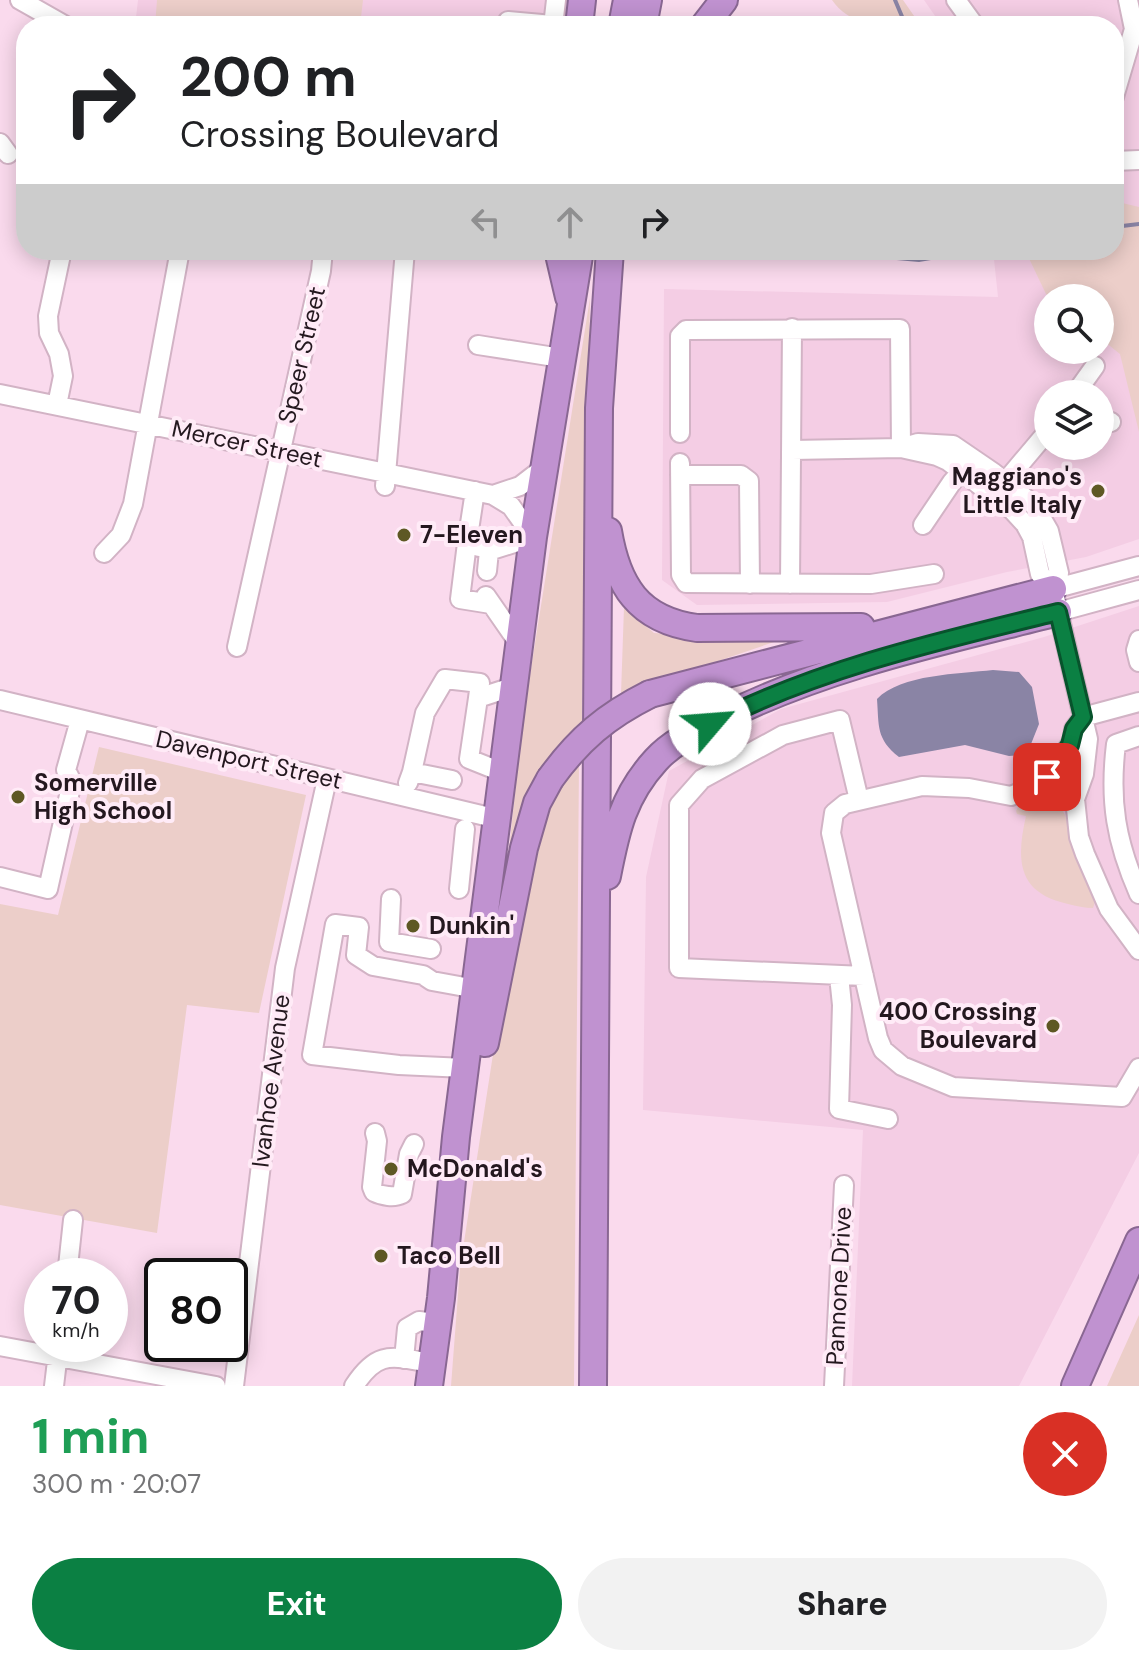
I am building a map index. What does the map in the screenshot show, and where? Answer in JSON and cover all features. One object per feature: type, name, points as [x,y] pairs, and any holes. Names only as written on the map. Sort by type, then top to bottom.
[{"type":"highway","points":[[710,16],[724,0]]},
{"type":"highway","points":[[560,260],[571,302]]},
{"type":"highway","points":[[415,1386],[430,1374],[465,1068],[542,469],[578,260]]},
{"type":"highway","points":[[590,1384],[599,408],[612,260]]},
{"type":"highway","points":[[598,479],[612,555],[621,580],[631,595],[660,618],[697,628],[908,625]]},
{"type":"highway","points":[[596,942],[621,813],[635,786],[657,759],[679,741],[758,700],[842,669],[1056,600]]},
{"type":"highway","points":[[445,1255],[524,848],[537,803],[550,779],[581,739],[612,715],[650,694],[908,625],[1056,600]]},
{"type":"highway","points":[[1075,1386],[1139,1241]]},
{"type":"street","points":[[20,0],[48,16]]},
{"type":"street","points":[[1124,66],[1134,29],[1128,0]]},
{"type":"street","points":[[57,405],[63,376],[59,354],[49,333],[48,316],[60,260]]},
{"type":"street","points":[[104,553],[121,535],[130,512],[178,260]]},
{"type":"street","name":"Speer Street","points":[[237,647],[322,260]]},
{"type":"street","points":[[385,479],[404,260]]},
{"type":"street","points":[[680,433],[680,336],[691,328],[900,329],[901,448]]},
{"type":"street","points":[[790,584],[792,328]]},
{"type":"street","points":[[478,345],[561,358]]},
{"type":"street","points":[[1085,380],[1095,366]]},
{"type":"street","name":"Mercer Street","points":[[0,394],[281,451],[434,490],[484,493]]},
{"type":"street","points":[[792,450],[901,448],[918,443],[953,445],[1025,524],[1032,537],[1040,574],[1056,600],[1088,739],[1084,774],[1075,799]]},
{"type":"street","points":[[1005,482],[1034,449]]},
{"type":"street","points":[[968,464],[1005,482],[1034,505],[1044,519],[1059,573],[1056,600]]},
{"type":"street","points":[[923,525],[968,464]]},
{"type":"street","points":[[484,493],[520,486],[542,469]]},
{"type":"street","points":[[750,584],[749,481],[741,475],[680,469],[681,575],[690,584],[750,584],[790,584],[871,584],[934,574]]},
{"type":"street","points":[[467,543],[489,551],[533,537],[511,506],[484,493]]},
{"type":"street","points":[[484,493],[467,543],[460,599],[488,599],[520,645]]},
{"type":"street","points":[[487,571],[489,551]]},
{"type":"street","points":[[1056,600],[1139,566]]},
{"type":"street","points":[[1056,600],[1139,590]]},
{"type":"street","points":[[1139,640],[1136,650],[1139,662]]},
{"type":"street","points":[[404,797],[425,713],[445,679],[480,683],[468,771],[452,780],[412,772]]},
{"type":"street","points":[[478,698],[515,686]]},
{"type":"street","name":"Davenport Street","points":[[0,700],[498,819]]},
{"type":"street","points":[[1139,702],[1083,717],[1074,729],[1067,778],[1075,799],[1079,837],[1085,854],[1109,909],[1139,950]]},
{"type":"street","points":[[0,877],[48,889],[72,782],[66,770],[80,720]]},
{"type":"street","points":[[859,800],[840,720],[783,735],[702,779],[679,805],[679,968],[864,976]]},
{"type":"street","points":[[1139,736],[1116,744],[1112,775],[1115,818],[1122,854],[1139,894]]},
{"type":"street","points":[[1070,745],[1047,777],[1011,796],[969,788],[922,786],[859,800],[838,808],[830,828],[883,1050],[902,1066],[953,1087],[1122,1097],[1139,1068]]},
{"type":"street","points":[[469,759],[504,773]]},
{"type":"street","name":"Ivanhoe Avenue","points":[[234,1386],[285,968],[327,779]]},
{"type":"street","points":[[448,807],[452,780]]},
{"type":"street","points":[[459,889],[465,829]]},
{"type":"street","points":[[462,856],[493,860]]},
{"type":"street","points":[[391,899],[389,942],[431,949]]},
{"type":"street","points":[[356,955],[359,927],[335,924],[312,1055],[399,1065],[465,1068]]},
{"type":"street","points":[[329,952],[356,955],[373,966],[476,989]]},
{"type":"street","points":[[839,976],[842,1021],[839,1109],[888,1119]]},
{"type":"street","points":[[375,1133],[377,1141],[372,1187],[379,1195],[402,1194],[409,1154],[414,1144]]},
{"type":"street","name":"Pannone Drive","points":[[834,1386],[844,1185]]},
{"type":"street","points":[[69,1258],[73,1220]]},
{"type":"street","points":[[404,1359],[407,1328],[419,1321],[437,1323]]},
{"type":"street","points":[[0,1346],[24,1348]]},
{"type":"street","points":[[354,1386],[367,1367],[387,1358],[404,1359],[430,1374]]},
{"type":"street","points":[[54,1386],[57,1362]]},
{"type":"street","points":[[111,1362],[216,1386]]},
{"type":"shaded area","points":[[138,0],[568,0],[566,16],[136,16]]},
{"type":"shaded area","points":[[157,0],[363,0],[361,16],[156,16]]},
{"type":"shaded area","points":[[832,0],[903,0],[914,16],[849,16]]},
{"type":"shaded area","points":[[924,0],[1139,0],[1139,539],[1086,557],[1007,572],[887,602],[697,605],[662,580],[664,289],[998,297],[994,260],[1124,260],[1124,16],[935,16]]},
{"type":"shaded area","points":[[1124,203],[1139,207],[1139,432],[1120,354],[1114,349],[1114,284],[1041,284],[1030,260],[1124,260]]},
{"type":"shaded area","points":[[590,298],[582,721],[538,772],[509,850],[522,725]]},
{"type":"shaded area","points":[[1139,606],[1139,1153],[1019,1386],[852,1386],[863,1130],[643,1110],[646,877],[669,771],[781,709],[1044,637]]},
{"type":"shaded area","points":[[624,607],[654,633],[777,641],[621,694]]},
{"type":"shaded area","points":[[993,670],[1019,672],[1032,687],[1039,724],[1029,749],[1020,755],[1009,756],[965,745],[899,757],[882,738],[877,699],[887,691],[915,680]]},
{"type":"shaded area","points":[[99,747],[306,795],[259,1013],[187,1005],[157,1233],[0,1205],[0,904],[58,915]]},
{"type":"shaded area","points":[[579,761],[574,1386],[451,1386],[460,1268],[496,1035],[549,805]]},
{"type":"shaded area","points":[[1053,803],[1065,815],[1077,857],[1096,899],[1093,908],[1051,899],[1030,883],[1024,872],[1021,847],[1026,816],[1016,811],[1020,804]]},
{"type":"shaded area","points":[[1139,1315],[1139,1386],[1107,1386]]},
{"type":"waterway","points":[[895,0],[902,16]]},
{"type":"waterway","points":[[1124,226],[1139,224]]},
{"type":"place","name":"Maggiano's Little Italy","points":[[1098,491]]},
{"type":"place","name":"7-Eleven","points":[[404,535]]},
{"type":"place","name":"Somerville High School","points":[[18,797]]},
{"type":"place","name":"Dunkin'","points":[[413,926]]},
{"type":"place","name":"400 Crossing Boulevard","points":[[1053,1026]]},
{"type":"place","name":"McDonald's","points":[[391,1169]]},
{"type":"place","name":"Taco Bell","points":[[381,1256]]},
{"type":"route","points":[[710,724],[758,700],[842,669],[1058,612],[1083,717],[1074,729],[1070,745],[1047,777]]}]
